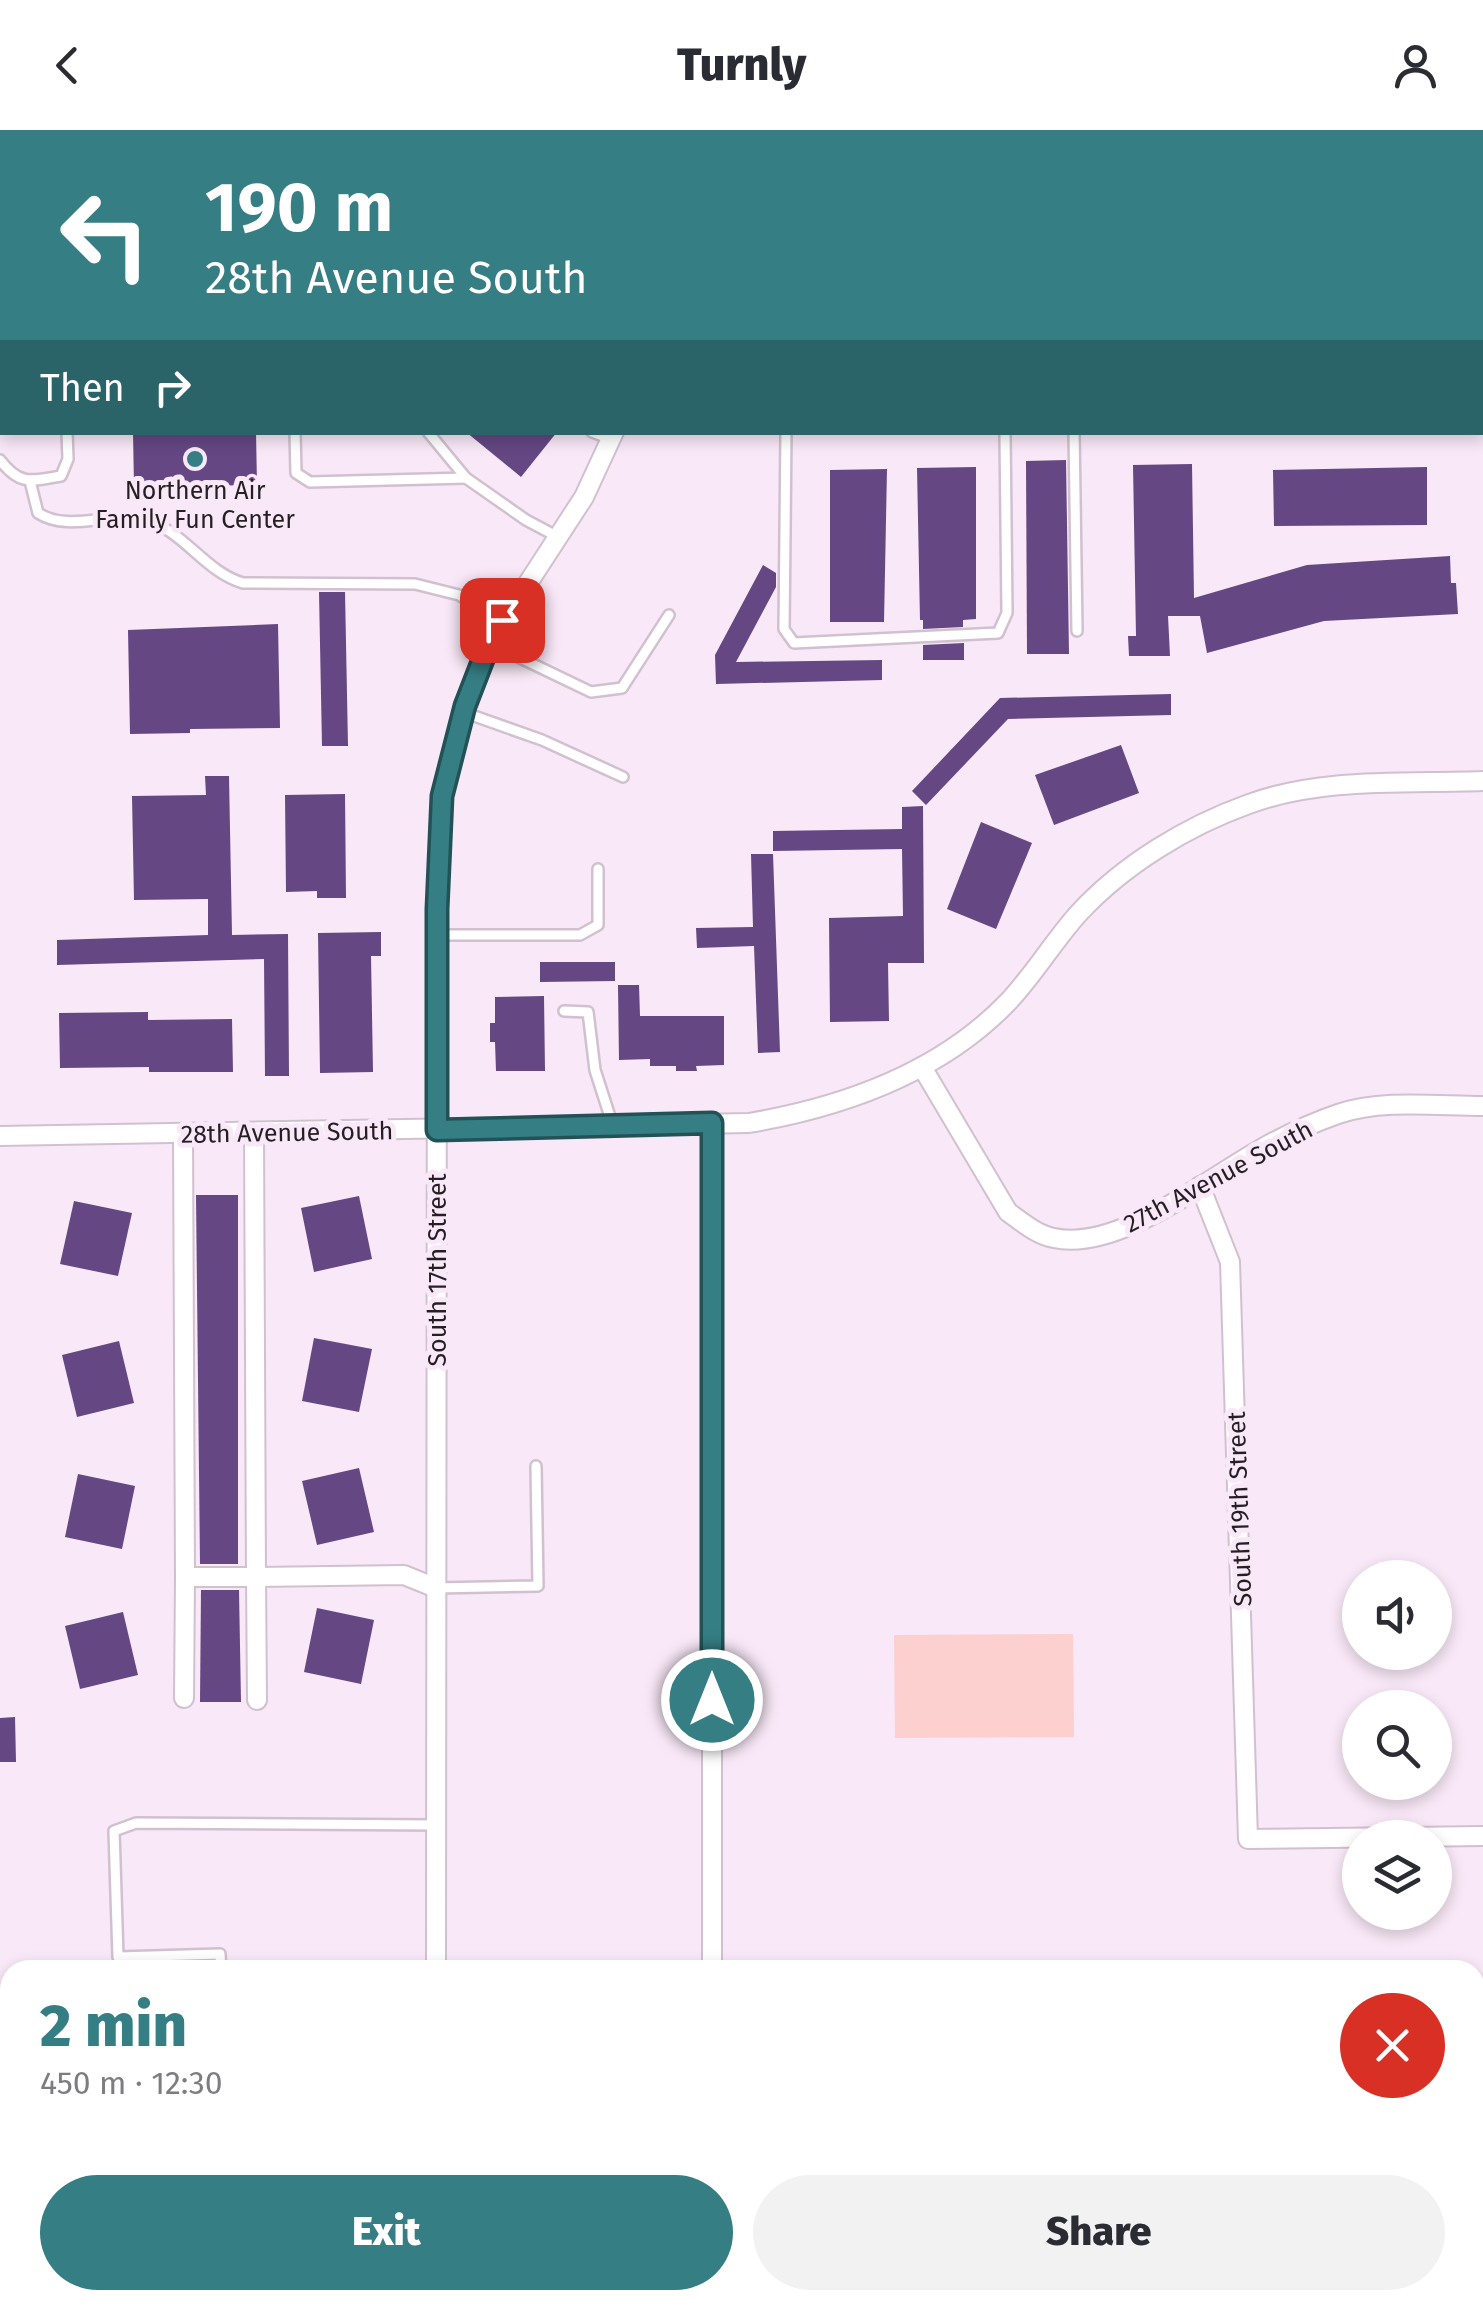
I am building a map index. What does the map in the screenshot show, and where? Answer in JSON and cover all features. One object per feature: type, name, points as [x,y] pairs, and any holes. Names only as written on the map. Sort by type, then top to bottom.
[{"type":"street","name":"South 17th Street","points":[[436,1960],[437,935],[442,796],[463,712],[489,644],[584,497],[613,436]]},
{"type":"street","name":"28th Avenue South","points":[[0,1136],[749,1123],[802,1114],[922,1068],[984,1024],[1008,1002],[1081,911],[1144,858],[1210,821],[1251,803],[1288,793],[1336,786],[1483,781]]},
{"type":"street","name":"27th Avenue South","points":[[922,1068],[1008,1212],[1031,1229],[1055,1239],[1094,1238],[1133,1224],[1263,1148],[1343,1112],[1390,1106],[1483,1106]]},
{"type":"street","points":[[712,1123],[712,1960]]},
{"type":"street","points":[[254,1132],[256,1700]]},
{"type":"street","points":[[183,1134],[184,1698]]},
{"type":"street","name":"South 19th Street","points":[[1200,1186],[1218,1225],[1231,1275],[1248,1839],[1483,1836]]},
{"type":"street","points":[[184,1577],[404,1575],[436,1588]]},
{"type":"lane","points":[[0,460],[13,476],[30,482],[61,476],[68,459],[67,435]]},
{"type":"lane","points":[[295,435],[296,474],[310,482],[466,478]]},
{"type":"lane","points":[[430,435],[466,478],[558,537]]},
{"type":"lane","points":[[786,435],[784,629],[794,644],[998,633],[1007,613],[1005,435]]},
{"type":"lane","points":[[1074,435],[1077,631]]},
{"type":"lane","points":[[30,482],[38,513],[51,522],[142,519],[170,532],[223,577],[256,583],[415,584],[459,595],[502,620]]},
{"type":"lane","points":[[489,644],[591,692],[622,688],[669,615]]},
{"type":"lane","points":[[463,712],[491,719],[623,777]]},
{"type":"lane","points":[[437,935],[580,935],[598,925],[598,869]]},
{"type":"lane","points":[[564,1011],[588,1012],[595,1070],[613,1126]]},
{"type":"lane","points":[[436,1588],[538,1586],[536,1466]]},
{"type":"lane","points":[[220,1960],[220,1954],[118,1957],[114,1831],[136,1823],[436,1825]]},
{"type":"shaded area","points":[[1073,1634],[1074,1737],[895,1738],[894,1635]]},
{"type":"building","name":"Northern Air Family Fun Center","points":[[133,435],[256,435],[257,485],[134,487]]},
{"type":"building","points":[[470,435],[555,435],[521,477]]},
{"type":"building","points":[[1066,460],[1069,654],[1027,654],[1026,461]]},
{"type":"building","points":[[1192,464],[1194,598],[1307,565],[1450,556],[1458,614],[1324,621],[1207,653],[1200,616],[1168,616],[1170,656],[1129,656],[1128,636],[1136,636],[1133,465]]},
{"type":"building","points":[[976,467],[976,619],[963,620],[963,627],[923,629],[917,468]]},
{"type":"building","points":[[1427,467],[1427,525],[1274,526],[1273,470]]},
{"type":"building","points":[[887,469],[884,622],[830,622],[830,470]]},
{"type":"building","points":[[763,565],[776,573],[776,587],[736,662],[882,660],[882,680],[716,684],[715,655]]},
{"type":"building","points":[[319,592],[345,592],[348,746],[322,746]]},
{"type":"building","points":[[278,624],[280,728],[130,734],[128,630]]},
{"type":"building","points":[[964,643],[964,660],[923,660],[923,645]]},
{"type":"building","points":[[1171,694],[1171,715],[1008,719],[926,805],[912,791],[1000,698]]},
{"type":"building","points":[[1121,745],[1139,793],[1054,825],[1035,775]]},
{"type":"building","points":[[205,776],[229,776],[232,935],[288,934],[289,1076],[265,1076],[264,959],[57,965],[57,940],[208,935],[208,899],[134,900],[132,796],[206,795]]},
{"type":"building","points":[[345,794],[346,898],[317,898],[317,891],[286,892],[285,795]]},
{"type":"building","points":[[923,806],[924,963],[888,963],[889,1021],[830,1022],[829,918],[903,916],[902,849],[773,851],[773,831],[902,829],[902,807]]},
{"type":"building","points":[[981,822],[1032,843],[996,929],[947,909]]},
{"type":"building","points":[[751,854],[773,854],[780,1052],[758,1053],[754,946],[697,948],[696,928],[753,927]]},
{"type":"building","points":[[381,932],[381,956],[371,956],[373,1072],[320,1073],[318,933]]},
{"type":"building","points":[[540,962],[615,962],[615,981],[540,982]]},
{"type":"building","points":[[618,985],[639,985],[640,1016],[724,1016],[724,1065],[676,1071],[676,1066],[650,1066],[650,1059],[619,1060]]},
{"type":"building","points":[[544,996],[545,1071],[496,1071],[495,1042],[490,1042],[495,997]]},
{"type":"building","points":[[148,1012],[148,1020],[232,1019],[233,1072],[149,1072],[149,1067],[60,1068],[59,1013]]},
{"type":"building","points":[[196,1195],[238,1195],[238,1564],[200,1564]]},
{"type":"building","points":[[359,1196],[372,1259],[314,1272],[301,1208]]},
{"type":"building","points":[[74,1201],[132,1213],[118,1276],[60,1264]]},
{"type":"building","points":[[314,1338],[372,1349],[359,1412],[302,1401]]},
{"type":"building","points":[[119,1341],[134,1403],[77,1417],[62,1355]]},
{"type":"building","points":[[359,1468],[374,1532],[317,1545],[302,1481]]},
{"type":"building","points":[[78,1474],[135,1486],[122,1549],[65,1537]]},
{"type":"building","points":[[201,1590],[239,1590],[241,1702],[200,1702]]},
{"type":"building","points":[[317,1608],[374,1620],[361,1684],[304,1672]]},
{"type":"building","points":[[123,1612],[138,1675],[80,1689],[65,1626]]},
{"type":"building","points":[[15,1717],[16,1762],[0,1762],[0,1718]]},
{"type":"place","name":"Northern Air Family Fun Center","points":[[195,459]]},
{"type":"route","points":[[502,620],[465,706],[442,796],[437,909],[437,1130],[712,1123],[712,1700]]}]
